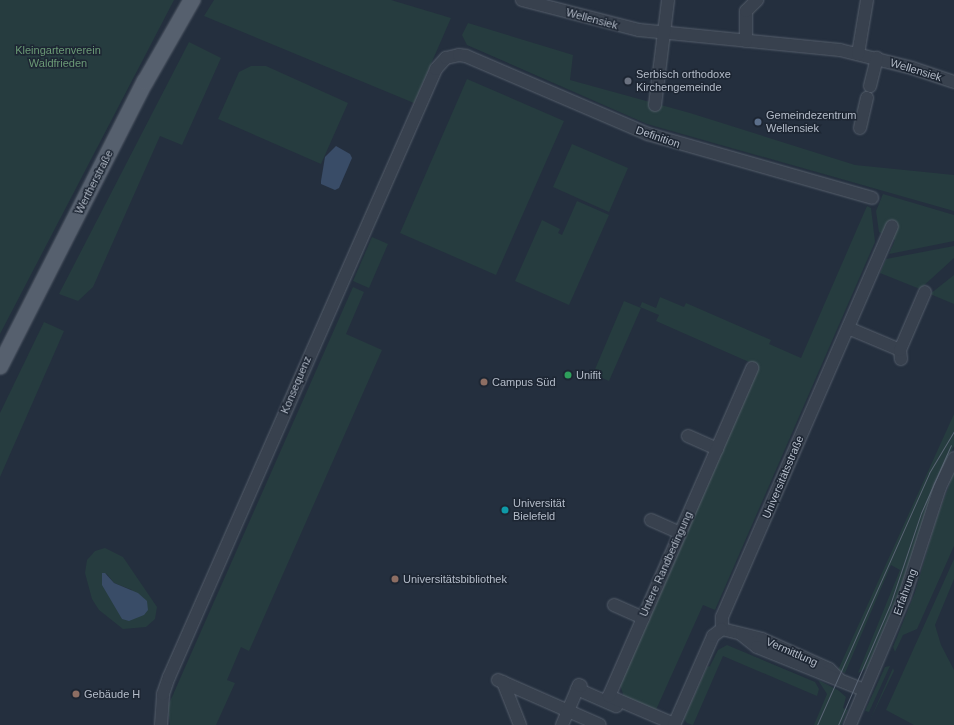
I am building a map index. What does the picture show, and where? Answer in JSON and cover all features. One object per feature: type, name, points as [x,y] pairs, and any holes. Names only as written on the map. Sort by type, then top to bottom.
[{"type":"main road","name":"Wertherstraße","points":[[0,366],[145,82],[192,0]]},
{"type":"street","name":"Wellensiek","points":[[522,0],[618,26],[664,33],[828,48],[878,58],[954,82]]},
{"type":"street","points":[[655,105],[668,0]]},
{"type":"street","points":[[746,40],[746,11],[757,0]]},
{"type":"street","points":[[858,54],[867,0]]},
{"type":"street","name":"Definition","points":[[452,56],[466,56],[648,134],[872,198]]},
{"type":"street","name":"Konsequenz","points":[[161,725],[163,694],[169,677],[436,69],[452,56]]},
{"type":"street","name":"Wellensiek","points":[[860,128],[878,58]]},
{"type":"street","name":"Universitätsstraße","points":[[722,629],[722,617],[892,226]]},
{"type":"street","points":[[848,328],[900,355],[925,292]]},
{"type":"street","name":"Untere Randbedingung","points":[[609,696],[752,368]]},
{"type":"street","points":[[688,436],[717,449]]},
{"type":"street","name":"Erfahrung","points":[[850,725],[904,598],[940,487],[954,458]]},
{"type":"street","points":[[651,520],[680,533]]},
{"type":"street","points":[[614,605],[643,618]]},
{"type":"street","points":[[596,692],[609,696],[674,725],[713,636],[722,629]]},
{"type":"street","name":"Vermittlung","points":[[722,629],[742,635],[757,647],[826,677],[838,678],[864,690]]},
{"type":"street","points":[[520,725],[500,681],[600,725]]},
{"type":"street","points":[[562,725],[579,687],[656,724]]},
{"type":"green space","name":"Kleingartenverein Waldfrieden","points":[[0,0],[174,0],[0,334]]},
{"type":"green space","points":[[214,0],[391,0],[451,18],[414,103],[204,16]]},
{"type":"green space","points":[[468,23],[573,55],[570,80],[690,113],[855,165],[954,175],[954,211],[647,124],[467,45],[462,35]]},
{"type":"green space","points":[[189,42],[221,58],[182,145],[160,136],[93,287],[78,301],[59,294]]},
{"type":"green space","points":[[251,66],[266,66],[348,103],[321,164],[218,119],[239,72]]},
{"type":"green space","points":[[467,79],[564,121],[496,275],[400,233]]},
{"type":"green space","points":[[572,144],[628,168],[609,212],[553,187]]},
{"type":"green space","points":[[883,194],[954,215],[954,241],[889,254],[895,240],[879,232],[876,211]]},
{"type":"green space","points":[[577,201],[609,215],[569,305],[515,281],[542,220],[560,229],[558,233],[562,235]]},
{"type":"green space","points":[[867,206],[871,208],[875,242],[715,610],[703,605],[655,712],[624,697],[620,685],[758,366],[656,321],[659,315],[640,307],[642,302],[656,308],[660,297],[684,307],[686,303],[771,340],[769,344],[801,358]]},
{"type":"green space","points":[[372,237],[388,244],[369,288],[353,281]]},
{"type":"green space","points":[[954,246],[954,258],[920,289],[880,273],[886,259]]},
{"type":"green space","points":[[954,275],[954,304],[930,294]]},
{"type":"green space","points":[[353,287],[364,292],[346,334],[382,350],[249,651],[241,647],[227,680],[235,683],[216,725],[170,725],[168,706]]},
{"type":"green space","points":[[624,301],[641,308],[609,381],[593,374]]},
{"type":"green space","points":[[44,322],[64,331],[0,477],[0,413]]},
{"type":"green space","points":[[954,414],[954,446],[939,476],[906,576],[867,668],[858,673],[900,570],[891,565],[845,673],[838,670]]},
{"type":"green space","points":[[954,472],[954,546],[917,629],[903,635],[895,652],[893,647],[915,592],[936,521]]},
{"type":"green space","points":[[105,548],[123,557],[157,607],[155,619],[146,627],[123,629],[99,610],[92,599],[85,573],[87,560],[95,551]],"holes":[[[106,573],[114,583],[132,590],[122,619]]]},
{"type":"green space","points":[[954,559],[954,579],[935,625],[941,645],[954,670],[954,725],[914,725],[886,710]]},
{"type":"green space","points":[[727,645],[815,682],[819,689],[817,696],[723,656],[693,725],[687,723],[684,719],[707,667],[710,666],[718,650]]},
{"type":"green space","points":[[890,666],[869,712],[865,711],[885,667]]},
{"type":"green space","points":[[893,668],[894,671],[870,720]]},
{"type":"green space","points":[[818,680],[838,690],[846,697],[843,708],[848,710],[841,725],[814,725],[827,694]]},
{"type":"water","points":[[336,146],[350,154],[352,158],[339,188],[335,190],[321,184],[321,181],[325,157]]},
{"type":"water","points":[[102,573],[105,573],[114,583],[138,593],[147,601],[148,610],[144,615],[129,621],[122,619],[102,585]]},
{"type":"tram line","points":[[817,725],[929,473],[954,431]]},
{"type":"tram line","points":[[838,725],[890,605],[921,513],[951,445]]},
{"type":"place","name":"Serbisch orthodoxe Kirchengemeinde","points":[[628,81]]},
{"type":"place","name":"Gemeindezentrum Wellensiek","points":[[758,122]]},
{"type":"place","name":"Unifit","points":[[568,375]]},
{"type":"place","name":"Campus Süd","points":[[484,382]]},
{"type":"place","name":"Universität Bielefeld","points":[[505,510]]},
{"type":"place","name":"Universitätsbibliothek","points":[[395,579]]},
{"type":"place","name":"Gebäude H","points":[[76,694]]}]
